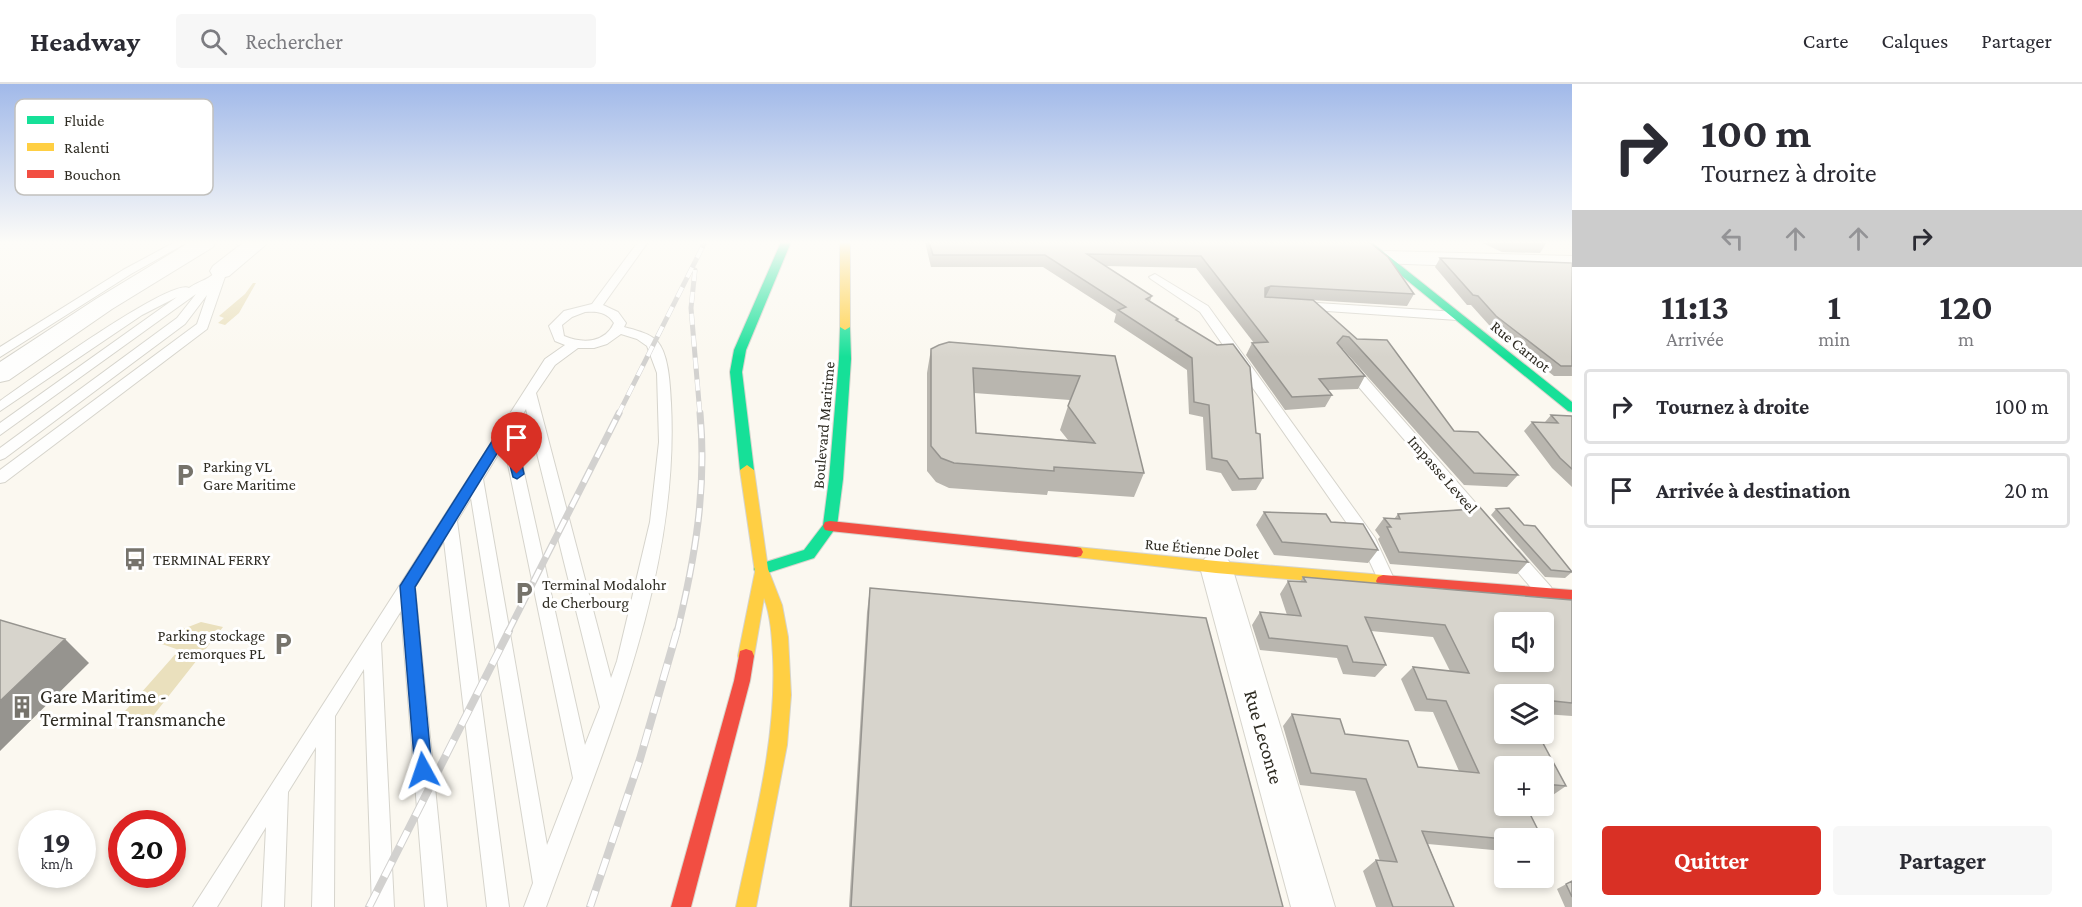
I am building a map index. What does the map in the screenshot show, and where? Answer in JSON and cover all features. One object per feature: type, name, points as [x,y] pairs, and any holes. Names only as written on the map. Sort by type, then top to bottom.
[{"type":"street","points":[[0,374],[142,280]]},
{"type":"street","points":[[746,907],[778,745],[783,695],[776,616],[761,569],[739,414],[736,372],[740,350],[770,280]]},
{"type":"street","name":"Boulevard Maritime","points":[[761,569],[809,554],[830,526],[845,359],[845,280]]},
{"type":"street","name":"Rue Carnot","points":[[1414,280],[1572,408]]},
{"type":"street","name":"Rue Étienne Dolet","points":[[830,526],[1216,567],[1572,596]]},
{"type":"street","name":"Rue Leconte","points":[[1216,567],[1313,907]]},
{"type":"street","points":[[681,907],[742,681],[761,569]]},
{"type":"lane","points":[[0,353],[113,280]]},
{"type":"lane","points":[[0,398],[128,309],[197,280]]},
{"type":"lane","points":[[0,407],[138,312],[201,280]]},
{"type":"lane","points":[[0,419],[148,314],[204,280]]},
{"type":"lane","points":[[0,430],[207,280]]},
{"type":"lane","points":[[0,442],[170,318],[210,280]]},
{"type":"lane","points":[[0,455],[181,321],[213,280]]},
{"type":"lane","points":[[0,467],[193,323],[215,280]]},
{"type":"lane","points":[[0,478],[203,326],[217,280]]},
{"type":"lane","points":[[595,308],[615,280]]},
{"type":"lane","points":[[1159,280],[1204,309],[1369,542],[1388,581]]},
{"type":"lane","points":[[1288,305],[1458,316]]},
{"type":"lane","points":[[595,308],[613,312],[620,323],[618,329],[606,340],[575,344],[559,338],[555,326],[559,320],[574,310],[595,308]]},
{"type":"lane","points":[[535,907],[626,661],[658,522],[666,442],[663,373],[653,344],[641,336],[618,329]]},
{"type":"lane","points":[[208,904],[529,393],[550,362],[575,344]]},
{"type":"lane","name":"Impasse Leveel","points":[[1338,354],[1547,594]]},
{"type":"lane","points":[[529,393],[609,708]]},
{"type":"lane","points":[[507,427],[583,778]]},
{"type":"lane","points":[[476,478],[544,884]]},
{"type":"lane","points":[[449,520],[498,907]]},
{"type":"lane","points":[[407,586],[436,907]]},
{"type":"lane","points":[[372,641],[383,907]]},
{"type":"lane","points":[[323,907],[326,716]]},
{"type":"lane","points":[[273,907],[279,790]]},
{"type":"shaded area","points":[[253,283],[256,283],[239,313],[225,325],[218,323],[224,318],[219,316],[245,294]]},
{"type":"shaded area","points":[[201,622],[223,627],[145,726],[118,719],[179,650],[159,643]]},
{"type":"building","points":[[1085,280],[1128,280],[1152,296],[1146,299],[1217,345],[1233,344],[1250,367],[1256,433],[1260,434],[1263,478],[1239,479],[1227,461],[1212,458],[1209,405],[1194,402],[1192,358],[1118,310],[1126,307]]},
{"type":"building","points":[[1220,280],[1404,280],[1414,294],[1271,286],[1265,288],[1265,297],[1313,300],[1357,339],[1387,340],[1454,431],[1478,432],[1518,475],[1474,473],[1349,337],[1343,336],[1337,343],[1365,376],[1319,379],[1332,395],[1292,397],[1252,343],[1268,342]]},
{"type":"building","points":[[1460,280],[1572,280],[1572,366],[1561,366],[1496,316],[1478,296],[1473,295]]},
{"type":"building","points":[[949,342],[1115,356],[1144,473],[1054,467],[1054,471],[954,463],[941,458],[931,446],[931,349]],"holes":[[[973,368],[1080,376],[1068,406],[1095,443],[976,433]]]},
{"type":"building","points":[[1551,415],[1572,416],[1572,469],[1560,458],[1532,422],[1558,423]]},
{"type":"building","points":[[1477,504],[1528,562],[1399,552],[1387,527],[1391,527],[1384,518],[1400,519],[1398,514],[1474,509],[1471,505]]},
{"type":"building","points":[[1509,508],[1524,525],[1535,526],[1572,572],[1551,570],[1496,509]]},
{"type":"building","points":[[1264,512],[1326,514],[1331,522],[1363,524],[1378,550],[1282,542]]},
{"type":"building","points":[[1303,577],[1572,600],[1572,703],[1554,701],[1554,684],[1494,684],[1494,744],[1543,744],[1550,756],[1494,756],[1494,816],[1531,816],[1537,828],[1494,828],[1494,838],[1422,831],[1454,907],[1393,907],[1376,860],[1397,862],[1366,779],[1311,773],[1292,714],[1340,719],[1345,734],[1408,741],[1418,767],[1479,773],[1446,701],[1427,699],[1413,667],[1469,673],[1445,625],[1365,617],[1386,665],[1353,662],[1347,646],[1269,638],[1260,612],[1301,616],[1288,581],[1306,582]]},
{"type":"building","points":[[870,588],[1206,618],[1283,907],[851,907]]},
{"type":"building","points":[[0,620],[65,639],[0,701]]},
{"type":"building","points":[[1554,764],[1566,786],[1554,785]]},
{"type":"building","points":[[1572,881],[1572,897],[1566,884]]},
{"type":"railway","points":[[618,415],[686,280]]},
{"type":"railway","points":[[694,280],[691,308],[700,415]]},
{"type":"railway","points":[[508,632],[619,413]]},
{"type":"railway","points":[[677,632],[694,550],[701,496],[700,413]]},
{"type":"railway","points":[[369,907],[509,631]]},
{"type":"railway","points":[[590,907],[640,759],[677,631]]},
{"type":"traffic: fast","points":[[747,470],[736,372],[740,350],[770,280]]},
{"type":"traffic: fast","points":[[1413,280],[1572,408]]},
{"type":"traffic: fast","points":[[761,569],[809,554],[830,526],[836,479],[845,359],[845,327]]},
{"type":"traffic: slow","points":[[845,280],[845,327]]},
{"type":"traffic: slow","points":[[746,907],[778,745],[783,695],[780,637],[774,605],[761,569],[747,470]]},
{"type":"traffic: slow","points":[[1076,552],[1383,581]]},
{"type":"traffic: slow","points":[[746,656],[761,574]]},
{"type":"traffic: jam","points":[[830,526],[1076,552]]},
{"type":"traffic: jam","points":[[1383,581],[1572,596]]},
{"type":"traffic: jam","points":[[681,907],[742,681],[746,656]]},
{"type":"place","name":"Parking VL Gare Maritime","points":[[185,475]]},
{"type":"place","name":"TERMINAL FERRY","points":[[135,559]]},
{"type":"place","name":"Terminal Modalohr de Cherbourg","points":[[524,593]]},
{"type":"place","name":"Parking stockage remorques PL","points":[[283,644]]},
{"type":"place","name":"Gare Maritime - Terminal Transmanche","points":[[22,707]]},
{"type":"route","points":[[423,770],[407,586],[507,427],[517,474]]}]
